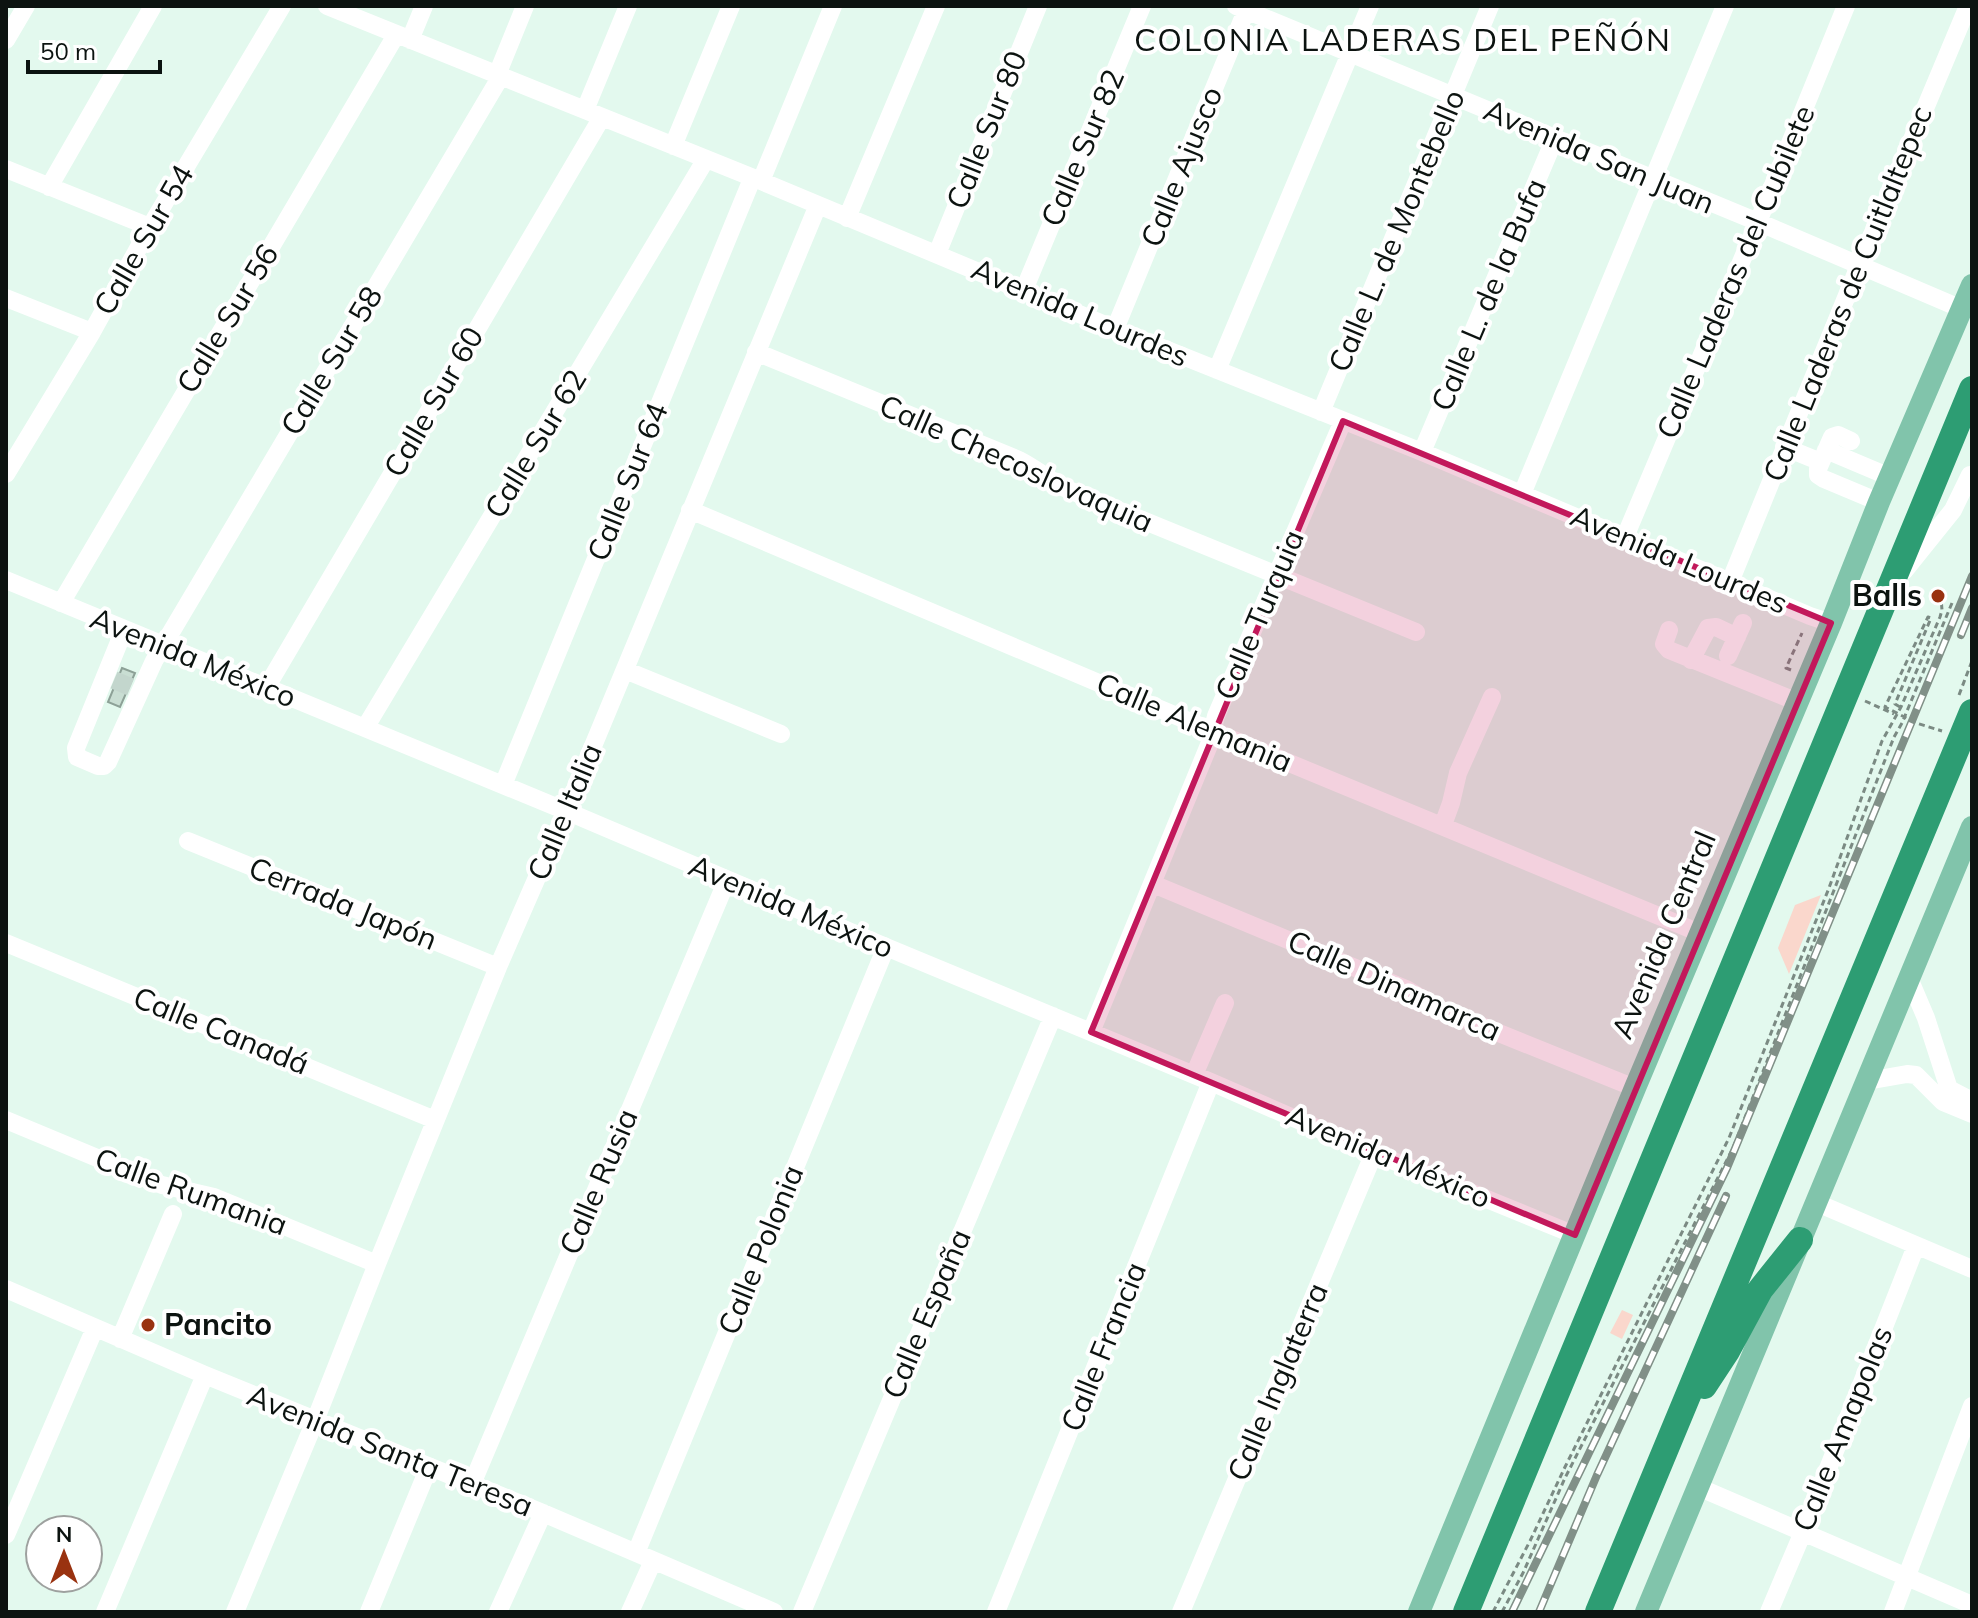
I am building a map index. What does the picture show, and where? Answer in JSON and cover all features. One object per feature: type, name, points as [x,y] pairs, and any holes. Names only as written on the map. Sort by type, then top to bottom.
[{"type":"highway","points":[[1466,1612],[1972,389]]},
{"type":"highway","points":[[1598,1612],[1972,712]]},
{"type":"highway","points":[[1671,1435],[1727,1351],[1760,1290],[1800,1240]]},
{"type":"main road","name":"Avenida Central","points":[[1419,1612],[1972,285]]},
{"type":"main road","points":[[1646,1612],[1972,827]]},
{"type":"street","points":[[6,40],[26,6]]},
{"type":"street","points":[[49,187],[153,6]]},
{"type":"street","name":"Calle Sur 54","points":[[6,474],[282,6]]},
{"type":"street","name":"Avenida Lourdes","points":[[327,6],[1422,452],[1831,623]]},
{"type":"street","name":"Calle Sur 56","points":[[61,603],[424,6]]},
{"type":"street","name":"Calle Sur 58","points":[[124,630],[110,678],[76,748],[80,760],[98,766],[106,765],[137,689],[499,75],[525,6]]},
{"type":"street","name":"Calle Sur 60","points":[[266,688],[594,114],[628,6]]},
{"type":"street","points":[[673,146],[731,6]]},
{"type":"street","name":"Calle Sur 64","points":[[503,785],[756,180],[833,6]]},
{"type":"street","points":[[847,218],[936,6]]},
{"type":"street","name":"Calle Sur 80","points":[[937,254],[1038,6]]},
{"type":"street","name":"Calle Sur 82","points":[[1024,290],[1142,6]]},
{"type":"street","points":[[1217,370],[1370,6]]},
{"type":"street","name":"Calle L. de Montebello","points":[[1321,412],[1490,6]]},
{"type":"street","points":[[1522,494],[1725,6]]},
{"type":"street","name":"Calle Laderas del Cubilete","points":[[1625,537],[1846,6]]},
{"type":"street","name":"Avenida San Juan","points":[[1244,7],[1962,309]]},
{"type":"street","name":"Calle Ajusco","points":[[1115,329],[1244,7]]},
{"type":"street","name":"Calle Laderas de Cuitlaltepec","points":[[1730,582],[1859,266],[1970,7]]},
{"type":"street","name":"Calle L. de la Bufa","points":[[1422,452],[1555,138]]},
{"type":"street","name":"Calle Sur 62","points":[[365,728],[706,159]]},
{"type":"street","points":[[6,169],[150,227]]},
{"type":"street","name":"Calle Italia","points":[[235,1612],[498,967],[818,205]]},
{"type":"street","points":[[6,298],[92,332]]},
{"type":"street","name":"Calle Checoslovaquia","points":[[756,352],[1019,460],[1069,490],[1416,632]]},
{"type":"street","name":"Calle Turquia","points":[[1091,1032],[1209,745],[1216,716],[1343,421]]},
{"type":"street","points":[[1851,441],[1834,436],[1818,472],[1820,477],[1879,502]]},
{"type":"street","points":[[1784,447],[1862,465],[1890,477]]},
{"type":"street","points":[[1851,491],[1862,465]]},
{"type":"street","points":[[1890,588],[1953,510],[1970,475]]},
{"type":"street","name":"Calle Alemania","points":[[690,510],[1700,933]]},
{"type":"street","name":"Avenida México","points":[[6,580],[566,811],[1575,1235]]},
{"type":"street","points":[[1691,660],[1708,628],[1716,627],[1740,630],[1728,656]]},
{"type":"street","points":[[1669,630],[1664,644],[1667,649],[1798,702]]},
{"type":"street","points":[[625,670],[781,734]]},
{"type":"street","points":[[1443,825],[1458,773],[1492,697]]},
{"type":"street","name":"Cerrada Japón","points":[[188,841],[498,967]]},
{"type":"street","name":"Calle Rusia","points":[[472,1484],[727,880]]},
{"type":"street","name":"Calle Dinamarca","points":[[1153,884],[1414,992],[1437,1008],[1635,1088]]},
{"type":"street","name":"Calle Canadá","points":[[6,943],[435,1120]]},
{"type":"street","name":"Calle Polonia","points":[[630,1612],[644,1557],[886,947]]},
{"type":"street","points":[[1909,978],[1926,1018],[1946,1083],[1952,1092],[1972,1101]]},
{"type":"street","name":"Calle Francia","points":[[996,1612],[1203,1079],[1225,1003]]},
{"type":"street","name":"Calle España","points":[[802,1612],[1053,1016]]},
{"type":"street","points":[[1867,1081],[1916,1075],[1943,1102],[1972,1114]]},
{"type":"street","name":"Calle Rumania","points":[[6,1120],[162,1185],[214,1197],[377,1264]]},
{"type":"street","name":"Calle Inglaterra","points":[[1181,1612],[1374,1153]]},
{"type":"street","points":[[1817,1203],[1972,1269]]},
{"type":"street","points":[[120,1339],[173,1214]]},
{"type":"street","name":"Calle Amapolas","points":[[1769,1612],[1916,1246]]},
{"type":"street","name":"Avenida Santa Teresa","points":[[6,1289],[315,1421],[543,1513],[765,1610]]},
{"type":"street","points":[[6,1535],[95,1328]]},
{"type":"street","points":[[105,1612],[205,1375]]},
{"type":"street","points":[[1893,1612],[1972,1406]]},
{"type":"street","points":[[369,1612],[429,1467]]},
{"type":"street","points":[[1698,1487],[1972,1605]]},
{"type":"street","points":[[498,1612],[543,1513]]},
{"type":"path","points":[[1493,1612],[1729,1138],[1829,888],[1882,741],[1901,707],[1940,617],[1941,598]]},
{"type":"path","points":[[1502,1612],[1523,1573],[1565,1478],[1733,1148],[1894,737],[1952,603]]},
{"type":"path","points":[[1901,707],[1895,704],[1931,618],[1928,617],[1885,707],[1916,723]]},
{"type":"path","points":[[1800,674],[1786,668],[1802,633]]},
{"type":"path","points":[[1858,699],[1945,733]]},
{"type":"highlighted area","points":[[1343,421],[1831,623],[1575,1235],[1091,1032]]},
{"type":"shaded area","points":[[1821,895],[1789,974],[1778,948],[1795,905]]},
{"type":"shaded area","points":[[1622,1310],[1633,1315],[1622,1339],[1610,1333]]},
{"type":"building","points":[[122,668],[135,673],[120,707],[108,702]]},
{"type":"tunnel","points":[[114,680],[133,688]]},
{"type":"railway","points":[[1512,1612],[1727,1168],[1972,576]]},
{"type":"railway","points":[[1961,635],[1972,608]]},
{"type":"railway","points":[[1539,1612],[1597,1475],[1726,1196]]},
{"type":"place","name":"Balls","points":[[1938,596]]},
{"type":"place","name":"Pancito","points":[[148,1325]]},
{"type":"district","name":"COLONIA LADERAS DEL PEÑÓN","points":[[1403,40]]}]
